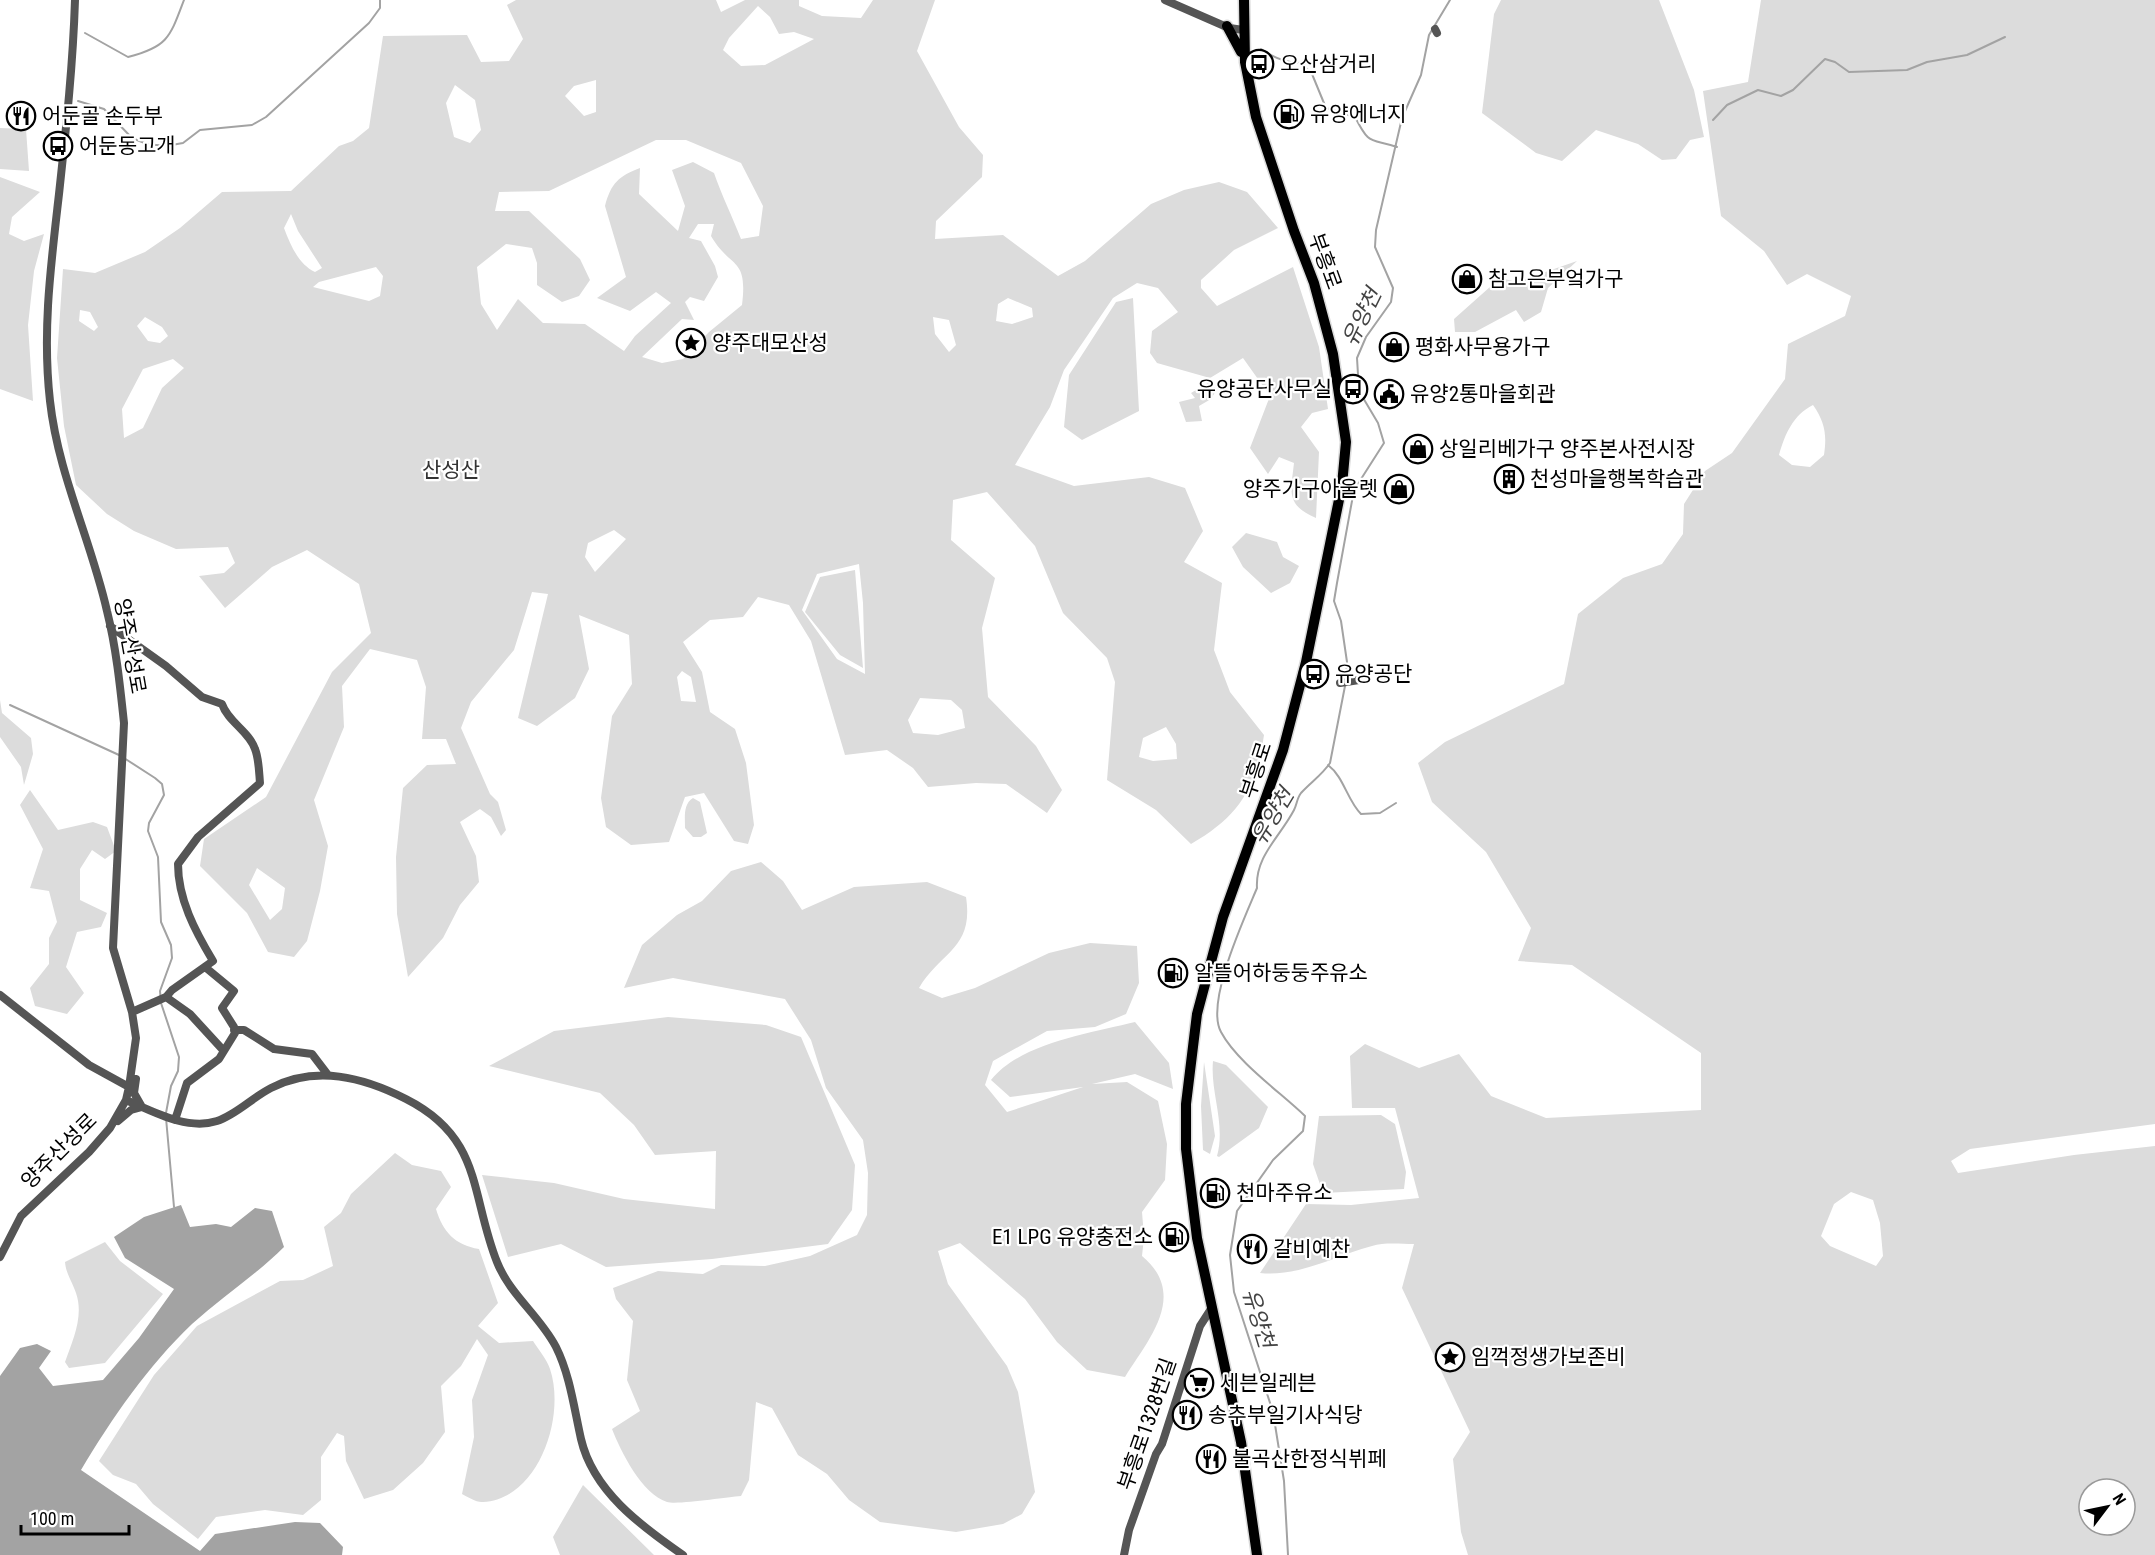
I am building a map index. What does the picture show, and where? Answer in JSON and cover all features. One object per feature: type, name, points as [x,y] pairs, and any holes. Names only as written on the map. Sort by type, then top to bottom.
[{"type":"main road","name":"부흥로","points":[[1244,0],[1245,62],[1259,126],[1314,283],[1333,354],[1346,442],[1342,485],[1330,530],[1306,662],[1270,791],[1223,917],[1195,1030],[1187,1096],[1186,1149],[1197,1238],[1241,1442],[1257,1555]]},
{"type":"main road","points":[[1227,27],[1239,44],[1245,62]]},
{"type":"street","name":"양주산성로","points":[[0,1257],[21,1216],[102,1137],[126,1100],[135,1058],[136,1038],[132,1012],[113,948],[124,723],[120,687],[110,626],[60,458],[50,403],[46,353],[46,309],[72,79],[75,0]]},
{"type":"street","points":[[1165,0],[1227,27],[1244,30]]},
{"type":"street","points":[[110,626],[166,666],[202,697],[222,704],[225,714],[242,729],[255,749],[260,783],[198,837],[177,864],[180,894],[198,937],[213,961],[162,999],[132,1012]]},
{"type":"street","points":[[1340,683],[1359,680]]},
{"type":"street","points":[[205,967],[234,991],[222,1008],[234,1030]]},
{"type":"street","points":[[0,995],[89,1065],[129,1087]]},
{"type":"street","points":[[162,999],[190,1014],[223,1050]]},
{"type":"street","points":[[173,1119],[187,1083],[219,1059],[234,1030]]},
{"type":"street","points":[[234,1030],[244,1030],[274,1049],[312,1054],[328,1075]]},
{"type":"street","points":[[135,1058],[137,1064],[134,1093],[142,1107]]},
{"type":"street","points":[[126,1100],[173,1119],[217,1121],[272,1087],[296,1079],[328,1075],[369,1082],[407,1099],[435,1117],[457,1142],[470,1165],[496,1261],[506,1281],[549,1334],[562,1359],[592,1472],[610,1496],[683,1555]]},
{"type":"street","points":[[102,1137],[108,1136],[127,1112],[142,1107]]},
{"type":"street","name":"부흥로1328번길","points":[[1124,1555],[1129,1530],[1156,1454],[1162,1444],[1200,1326],[1211,1309]]},
{"type":"green space","name":"산성산","points":[[516,0],[716,0],[721,12],[745,0],[799,0],[799,6],[822,16],[861,18],[873,0],[935,0],[917,51],[959,127],[983,155],[982,177],[936,221],[935,239],[1003,235],[1058,276],[1085,261],[1151,204],[1184,190],[1219,182],[1247,192],[1278,228],[1234,250],[1201,280],[1201,288],[1217,306],[1293,267],[1319,347],[1328,409],[1312,413],[1301,427],[1319,452],[1316,518],[1299,508],[1292,496],[1294,463],[1279,457],[1268,474],[1250,448],[1270,396],[1243,358],[1210,378],[1157,363],[1150,353],[1152,331],[1178,312],[1158,288],[1137,283],[1113,298],[1064,370],[1050,407],[1015,465],[1074,486],[1149,477],[1185,488],[1203,531],[1184,562],[1222,583],[1214,650],[1230,692],[1264,735],[1256,771],[1250,786],[1233,812],[1221,823],[1191,844],[1156,810],[1107,780],[1115,682],[1107,658],[1063,613],[1035,546],[987,492],[953,500],[951,540],[995,578],[982,628],[988,697],[1036,746],[1062,790],[1047,813],[1006,784],[976,783],[928,787],[913,768],[887,750],[845,755],[811,641],[789,605],[758,597],[743,617],[710,620],[683,642],[702,672],[710,712],[735,729],[746,763],[754,825],[748,844],[734,841],[704,793],[685,797],[669,842],[631,845],[606,827],[601,798],[612,716],[632,684],[629,635],[579,615],[589,669],[575,698],[537,726],[518,718],[548,594],[532,592],[514,650],[471,702],[461,728],[490,794],[498,802],[506,830],[501,836],[491,817],[480,809],[460,822],[476,856],[479,882],[460,905],[443,938],[408,977],[397,914],[396,857],[403,788],[427,765],[456,764],[446,739],[422,739],[426,687],[417,660],[370,649],[342,686],[344,727],[314,800],[328,846],[320,891],[307,941],[294,957],[268,952],[247,913],[200,866],[204,839],[266,797],[332,672],[371,633],[359,584],[307,550],[272,567],[225,608],[199,576],[224,573],[235,563],[228,547],[176,549],[134,531],[107,514],[76,485],[64,426],[57,358],[63,269],[95,273],[145,252],[180,228],[222,192],[291,191],[339,146],[353,141],[369,128],[383,36],[467,35],[481,62],[509,61],[523,39],[507,5]],"holes":[[[758,6],[770,17],[779,34],[794,32],[814,39],[765,65],[741,66],[723,50],[729,38]],[[596,80],[596,112],[584,116],[565,96],[574,86]],[[455,85],[475,100],[481,130],[470,143],[454,137],[446,103]],[[656,140],[686,140],[741,163],[763,206],[759,236],[741,239],[714,173],[693,162],[672,170],[685,206],[678,231],[639,194],[640,168],[617,181],[610,191],[605,206],[626,277],[597,298],[630,311],[656,292],[671,303],[635,336],[624,351],[585,324],[543,323],[518,299],[497,330],[481,304],[477,267],[506,244],[532,248],[537,263],[537,285],[562,302],[579,296],[590,280],[580,259],[529,211],[495,211],[499,192],[549,191]],[[291,214],[298,231],[322,268],[315,272],[304,264],[295,253],[284,228]],[[698,224],[714,224],[711,236],[740,271],[743,289],[742,305],[709,332],[683,359],[662,363],[642,357],[682,319],[694,320],[685,302],[690,297],[704,301],[718,277],[715,266],[701,241],[689,238]],[[376,267],[383,276],[380,296],[369,301],[313,287],[319,282]],[[1008,298],[1032,308],[1033,317],[1012,324],[996,321],[998,304]],[[80,310],[90,312],[98,327],[94,331],[79,321]],[[145,317],[162,327],[168,336],[160,343],[148,341],[137,326]],[[933,317],[949,320],[956,345],[949,352],[935,334]],[[173,359],[184,368],[162,388],[143,428],[124,438],[122,409],[143,369]],[[614,530],[626,539],[595,572],[585,557],[588,543]],[[859,564],[863,603],[865,674],[837,659],[802,610],[817,574]],[[682,671],[691,677],[696,702],[681,701],[677,677]],[[920,698],[951,700],[962,710],[965,728],[938,735],[913,733],[908,720]],[[1166,727],[1176,744],[1177,759],[1153,761],[1139,757],[1143,738]],[[257,868],[285,888],[282,909],[270,920],[249,885]]]},
{"type":"green space","points":[[1501,0],[1659,0],[1694,90],[1704,137],[1690,140],[1676,159],[1662,160],[1638,144],[1596,130],[1562,161],[1536,153],[1482,113],[1494,14]]},
{"type":"green space","points":[[1761,0],[2155,0],[2155,1124],[1970,1149],[1951,1161],[1958,1173],[2074,1155],[2155,1146],[2155,1555],[1468,1555],[1461,1532],[1453,1459],[1470,1432],[1402,1288],[1414,1244],[1377,1245],[1303,1269],[1260,1273],[1306,1204],[1351,1205],[1419,1198],[1395,1108],[1352,1108],[1350,1056],[1365,1044],[1419,1068],[1459,1054],[1491,1096],[1546,1118],[1701,1110],[1701,1053],[1572,965],[1518,961],[1531,928],[1486,852],[1432,802],[1418,763],[1445,742],[1564,684],[1578,614],[1623,578],[1662,564],[1683,534],[1684,504],[1705,471],[1732,453],[1785,379],[1788,344],[1845,316],[1851,296],[1807,274],[1787,285],[1764,251],[1721,216],[1703,91],[1748,82]],"holes":[[[1813,405],[1824,429],[1824,455],[1810,467],[1792,465],[1779,455],[1787,433],[1800,414]],[[1851,1192],[1873,1200],[1880,1223],[1883,1256],[1876,1266],[1830,1246],[1821,1236],[1834,1204]]]},
{"type":"green space","points":[[0,128],[26,129],[29,171],[0,169]]},
{"type":"green space","points":[[0,177],[40,192],[12,217],[9,234],[24,241],[44,234],[34,271],[28,325],[33,401],[0,389]]},
{"type":"green space","points":[[1577,261],[1548,288],[1541,312],[1524,322],[1516,310],[1475,332],[1455,332],[1454,319],[1500,278],[1517,282]]},
{"type":"green space","points":[[1133,298],[1139,411],[1082,440],[1064,427],[1069,375],[1116,302]]},
{"type":"green space","points":[[1208,383],[1217,389],[1211,399],[1199,406],[1202,421],[1186,422],[1179,402],[1195,398],[1191,393]]},
{"type":"green space","points":[[1246,533],[1277,542],[1283,557],[1299,566],[1290,583],[1271,593],[1243,567],[1232,547]]},
{"type":"green space","points":[[855,570],[863,668],[840,655],[805,612],[820,577]]},
{"type":"green space","points":[[0,700],[2,713],[31,738],[33,754],[24,785],[21,767],[0,737]]},
{"type":"green space","points":[[30,790],[58,830],[93,822],[107,827],[116,851],[105,859],[92,850],[80,869],[80,900],[107,913],[101,927],[77,932],[66,967],[84,993],[67,1014],[35,1006],[30,988],[49,964],[49,938],[57,922],[49,891],[30,888],[43,849],[20,805]]},
{"type":"green space","points":[[693,798],[700,802],[707,833],[701,837],[693,837],[685,828],[686,807]]},
{"type":"green space","points":[[761,862],[783,881],[802,910],[854,887],[927,882],[966,897],[965,928],[960,939],[919,988],[942,998],[975,988],[1049,953],[1090,943],[1137,946],[1139,983],[1126,1014],[1095,1027],[1047,1031],[993,1061],[985,1085],[1007,1112],[1083,1087],[1010,1097],[991,1080],[1004,1067],[1038,1048],[1078,1035],[1135,1022],[1169,1063],[1173,1089],[1135,1074],[1092,1084],[1127,1082],[1158,1101],[1167,1144],[1165,1180],[1142,1212],[1144,1237],[1142,1256],[1156,1271],[1162,1286],[1163,1302],[1160,1317],[1144,1348],[1125,1377],[1087,1370],[1057,1342],[1025,1299],[960,1243],[938,1251],[948,1284],[1007,1366],[1018,1392],[1035,1492],[1022,1514],[1003,1524],[956,1532],[880,1522],[849,1500],[827,1474],[798,1455],[772,1408],[756,1402],[749,1480],[741,1496],[673,1503],[658,1498],[634,1471],[612,1429],[640,1411],[627,1380],[633,1321],[616,1299],[613,1288],[658,1271],[703,1274],[721,1265],[765,1266],[810,1256],[857,1235],[867,1215],[868,1173],[863,1140],[826,1088],[811,1040],[785,999],[673,978],[624,988],[642,945],[677,915],[702,901],[731,871]]},
{"type":"green space","points":[[668,1017],[766,1025],[801,1037],[855,1165],[852,1210],[828,1244],[712,1259],[606,1267],[561,1244],[508,1257],[482,1175],[554,1183],[624,1199],[715,1209],[716,1151],[655,1155],[634,1125],[600,1093],[489,1066],[554,1031]]},
{"type":"green space","points":[[1213,1061],[1226,1065],[1268,1107],[1259,1128],[1219,1157],[1217,1156],[1220,1132]]},
{"type":"green space","points":[[1204,1062],[1215,1136],[1210,1154],[1203,1150],[1201,1106]]},
{"type":"green space","points":[[1381,1115],[1395,1124],[1406,1172],[1404,1189],[1323,1193],[1313,1164],[1319,1116]]},
{"type":"green space","points":[[395,1153],[412,1165],[441,1171],[451,1187],[436,1209],[439,1217],[446,1231],[457,1241],[479,1249],[498,1303],[478,1326],[499,1343],[533,1341],[547,1362],[554,1388],[554,1409],[551,1431],[544,1452],[533,1471],[519,1487],[503,1497],[481,1502],[462,1494],[474,1437],[472,1400],[488,1355],[477,1339],[461,1366],[441,1386],[445,1432],[423,1463],[393,1490],[364,1499],[346,1461],[344,1436],[337,1433],[321,1457],[321,1500],[303,1515],[265,1510],[216,1517],[198,1539],[153,1504],[136,1484],[113,1475],[99,1461],[154,1375],[197,1326],[280,1281],[303,1280],[333,1266],[324,1227],[341,1213],[351,1194]]},
{"type":"green space","points":[[105,1242],[120,1261],[163,1294],[105,1363],[69,1368],[65,1362],[77,1328],[79,1310],[76,1293],[65,1262]]},
{"type":"green space","points":[[583,1485],[654,1555],[560,1555],[553,1537]]},
{"type":"shaded area","points":[[181,1205],[190,1227],[216,1224],[231,1227],[255,1208],[272,1211],[284,1247],[203,1314],[160,1357],[105,1431],[81,1470],[200,1551],[215,1534],[295,1522],[320,1523],[343,1547],[342,1555],[0,1555],[0,1376],[20,1348],[37,1344],[51,1351],[39,1368],[53,1386],[103,1380],[139,1338],[174,1289],[125,1258],[114,1237],[144,1217]]},
{"type":"waterway","points":[[85,33],[128,57],[141,53],[152,49],[166,39],[184,0]]},
{"type":"waterway","points":[[78,101],[104,109],[132,138],[147,144],[166,146],[183,143],[200,130],[252,125],[266,117],[369,23],[380,8],[380,0]]},
{"type":"waterway","name":"유양천","points":[[1346,680],[1347,662],[1341,621],[1334,601],[1354,490],[1384,443],[1378,423],[1359,391],[1357,358],[1366,337],[1391,302],[1393,288],[1375,247],[1376,230],[1402,118],[1421,75],[1429,35],[1450,0]]},
{"type":"waterway","points":[[1713,120],[1727,105],[1758,90],[1781,96],[1793,90],[1825,59],[1835,62],[1849,72],[1907,70],[1927,62],[1967,55],[2005,37]]},
{"type":"waterway","points":[[1261,49],[1280,59],[1301,63],[1312,74],[1326,108],[1355,117],[1371,140],[1397,147]]},
{"type":"waterway","name":"유양천","points":[[1288,1555],[1284,1481],[1273,1412],[1234,1292],[1230,1255],[1237,1211],[1273,1160],[1303,1131],[1305,1116],[1248,1065],[1228,1043],[1217,1019],[1218,1002],[1228,961],[1257,888],[1257,877],[1264,856],[1294,810],[1301,793],[1330,763],[1345,686]]},
{"type":"waterway","points":[[10,705],[119,755]]},
{"type":"waterway","points":[[124,758],[162,784],[164,795],[149,823],[148,831],[158,857],[161,922],[171,945],[172,958],[160,991],[161,1003],[179,1057],[178,1071],[171,1086],[166,1113]]},
{"type":"waterway","points":[[1328,765],[1338,776],[1361,814],[1380,813],[1396,803]]},
{"type":"waterway","points":[[166,1118],[174,1207]]},
{"type":"place","name":"오산삼거리","points":[[1259,64]]},
{"type":"place","name":"유양에너지","points":[[1289,114]]},
{"type":"place","name":"어둔골 손두부","points":[[21,116]]},
{"type":"place","name":"어둔동고개","points":[[58,146]]},
{"type":"place","name":"참고은부엌가구","points":[[1467,279]]},
{"type":"place","name":"양주대모산성","points":[[691,343]]},
{"type":"place","name":"평화사무용가구","points":[[1394,347]]},
{"type":"place","name":"유양공단사무실","points":[[1353,389]]},
{"type":"place","name":"유양2통마을회관","points":[[1389,394]]},
{"type":"place","name":"상일리베가구 양주본사전시장","points":[[1418,449]]},
{"type":"place","name":"천성마을행복학습관","points":[[1509,479]]},
{"type":"place","name":"양주가구아울렛","points":[[1399,489]]},
{"type":"place","name":"유양공단","points":[[1314,674]]},
{"type":"place","name":"알뜰어하둥둥주유소","points":[[1173,973]]},
{"type":"place","name":"천마주유소","points":[[1215,1193]]},
{"type":"place","name":"E1 LPG 유양충전소","points":[[1174,1237]]},
{"type":"place","name":"갈비예찬","points":[[1252,1249]]},
{"type":"place","name":"임꺽정생가보존비","points":[[1450,1357]]},
{"type":"place","name":"세븐일레븐","points":[[1199,1383]]},
{"type":"place","name":"송추부일기사식당","points":[[1187,1415]]},
{"type":"place","name":"불곡산한정식뷔페","points":[[1211,1459]]}]
